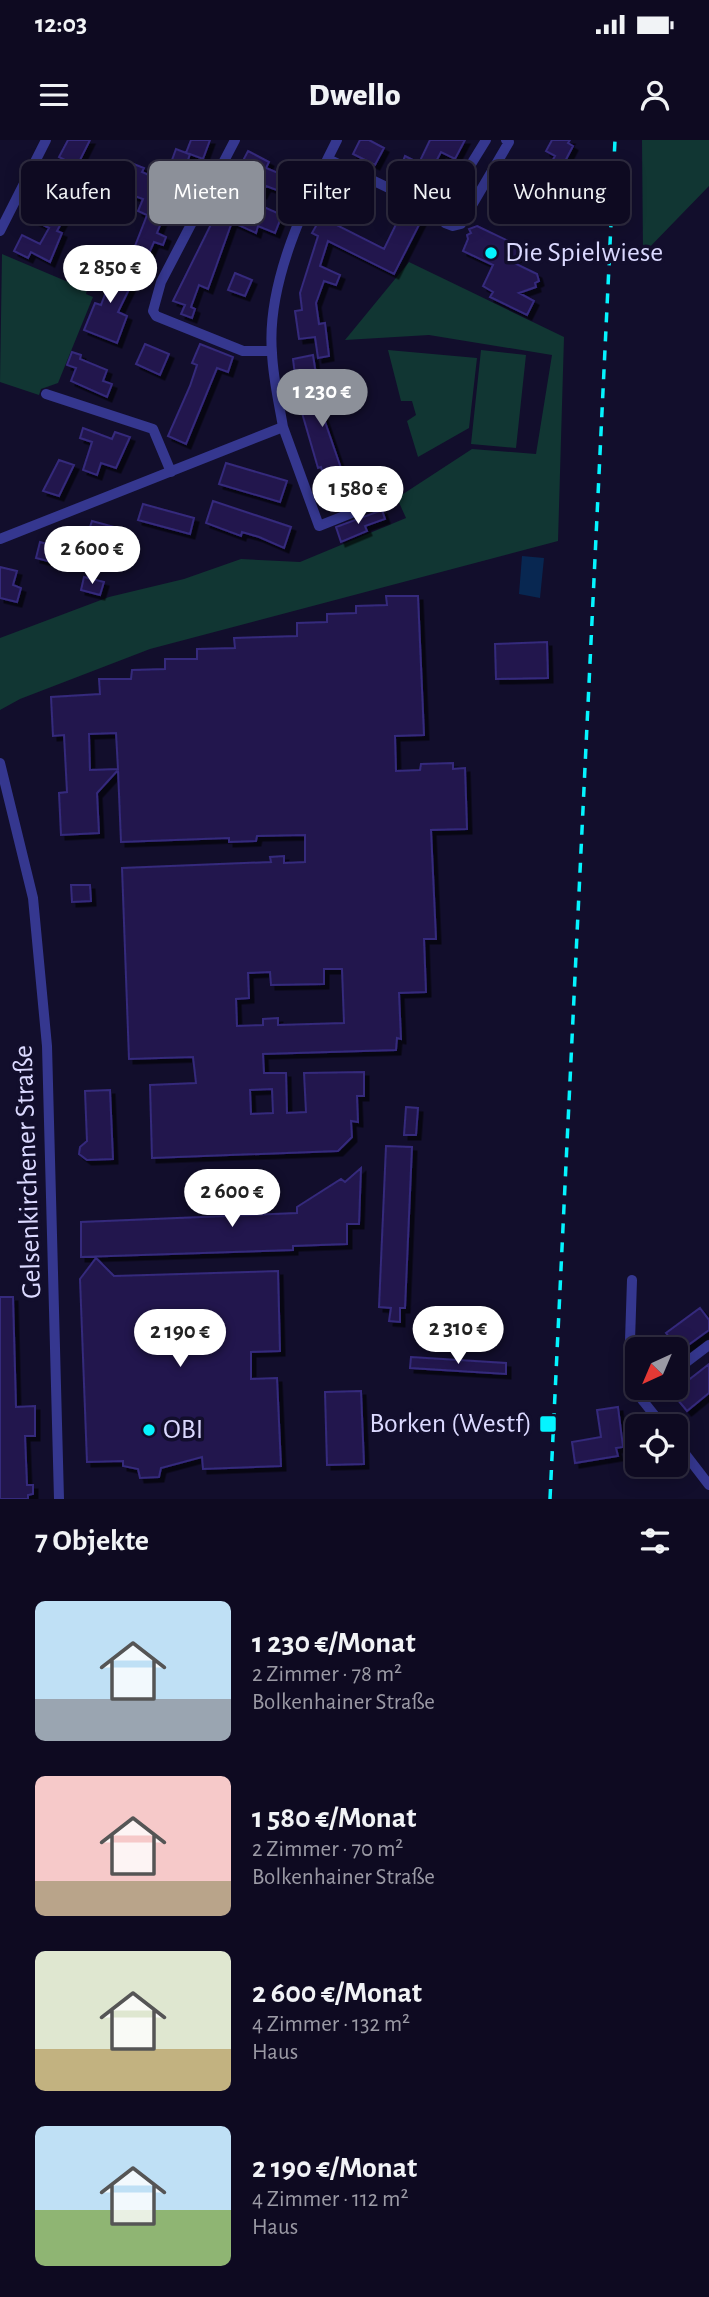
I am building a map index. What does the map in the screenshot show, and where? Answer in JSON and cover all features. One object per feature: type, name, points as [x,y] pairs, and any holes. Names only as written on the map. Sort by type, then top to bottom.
[{"type":"street","points":[[0,231],[46,140]]},
{"type":"street","points":[[235,140],[161,282],[153,311],[156,316],[243,351],[271,351]]},
{"type":"street","points":[[337,140],[297,222],[275,311],[271,351],[283,427],[319,526],[394,496]]},
{"type":"street","points":[[473,161],[486,140]]},
{"type":"street","points":[[475,200],[509,142],[506,140]]},
{"type":"street","points":[[328,159],[388,188]]},
{"type":"street","points":[[46,394],[153,429],[171,472]]},
{"type":"street","points":[[0,538],[283,427]]},
{"type":"street","name":"Gelsenkirchener Straße","points":[[0,763],[33,898],[47,1046],[59,1499]]},
{"type":"street","points":[[632,1280],[629,1371],[632,1387],[653,1414]]},
{"type":"street","points":[[688,1361],[709,1345]]},
{"type":"street","points":[[688,1458],[709,1485]]},
{"type":"green space","points":[[642,140],[709,140],[709,186],[643,254]]},
{"type":"green space","points":[[2,254],[87,290],[86,294],[93,297],[58,383],[41,389],[39,395],[0,382]]},
{"type":"green space","points":[[409,262],[564,337],[558,541],[150,649],[20,699],[0,710],[0,638],[109,597],[184,579],[241,559],[300,562],[406,518],[397,498],[472,449],[536,454],[552,355],[429,335],[345,340]]},
{"type":"green space","points":[[388,350],[477,358],[469,428],[418,457],[407,421],[416,415],[412,401],[401,401]]},
{"type":"green space","points":[[481,350],[526,355],[516,448],[471,444]]},
{"type":"water","points":[[522,556],[544,558],[540,598],[519,594]]},
{"type":"building","points":[[68,140],[90,140],[80,161],[64,161],[59,157]]},
{"type":"building","points":[[191,140],[210,140],[203,159],[190,154],[188,161],[174,161],[172,160],[176,149],[186,153]]},
{"type":"building","points":[[360,140],[369,140],[384,148],[375,165],[374,161],[367,161],[353,154]]},
{"type":"building","points":[[430,140],[465,140],[455,159],[441,152],[436,161],[420,161]]},
{"type":"building","points":[[552,140],[570,140],[568,143],[573,146],[565,161],[552,161],[555,156],[546,151]]},
{"type":"building","points":[[248,151],[269,162],[266,168],[278,173],[278,190],[266,186],[264,190],[264,161],[243,161]]},
{"type":"building","points":[[135,165],[144,168],[142,172],[149,175],[149,224],[161,224],[157,233],[166,237],[163,245],[154,242],[144,265],[140,264],[138,268],[128,264],[147,215],[138,211],[143,199],[135,196]]},
{"type":"building","points":[[264,207],[278,213],[278,224],[275,233],[258,226],[256,233],[236,224],[264,224]]},
{"type":"building","points":[[42,224],[61,224],[57,231],[62,233],[50,262],[31,252],[28,258],[14,251],[22,235],[40,244],[49,228]]},
{"type":"building","points":[[211,224],[231,224],[208,289],[199,285],[191,307],[195,309],[192,318],[181,314],[185,305],[173,301]]},
{"type":"building","points":[[317,224],[335,224],[384,249],[396,224],[419,224],[394,274],[328,241],[320,266],[340,275],[336,285],[324,281],[316,303],[319,324],[325,323],[329,356],[318,358],[315,337],[299,339],[295,311],[302,310],[300,293],[318,236],[312,233]]},
{"type":"building","points":[[477,226],[521,247],[523,255],[508,260],[537,274],[539,281],[535,283],[536,287],[519,293],[534,301],[527,315],[490,297],[493,292],[483,286],[493,265],[463,251],[467,235],[471,233],[469,229]]},
{"type":"building","points":[[121,263],[133,281],[118,312],[127,316],[117,343],[84,330],[95,303],[101,305],[110,281],[93,274],[96,264],[117,272]]},
{"type":"building","points":[[235,273],[252,280],[245,296],[228,290]]},
{"type":"building","points":[[145,344],[169,354],[160,375],[136,364]]},
{"type":"building","points":[[200,344],[233,357],[228,372],[217,368],[186,444],[168,436],[190,386],[197,365],[192,363]]},
{"type":"building","points":[[72,352],[81,355],[80,359],[107,370],[103,381],[112,384],[107,397],[71,381],[76,368],[67,365]]},
{"type":"building","points":[[313,355],[317,381],[331,378],[338,405],[321,410],[343,474],[351,494],[364,489],[367,499],[342,509],[338,498],[331,501],[321,467],[318,468],[298,399],[293,359]]},
{"type":"building","points":[[83,428],[112,439],[115,432],[130,437],[116,468],[101,463],[97,475],[83,470],[92,442],[80,438]]},
{"type":"building","points":[[59,460],[74,465],[59,496],[43,491]]},
{"type":"building","points":[[226,463],[287,481],[280,502],[219,484]]},
{"type":"building","points":[[213,501],[291,527],[284,548],[259,537],[242,532],[241,536],[206,523]]},
{"type":"building","points":[[143,504],[194,518],[190,534],[138,520]]},
{"type":"building","points":[[382,510],[385,519],[365,526],[367,531],[341,542],[336,527]]},
{"type":"building","points":[[92,521],[125,530],[121,545],[87,536]]},
{"type":"building","points":[[40,542],[72,551],[68,566],[36,558]]},
{"type":"building","points":[[0,567],[17,571],[13,585],[21,588],[17,602],[0,598]]},
{"type":"building","points":[[84,577],[104,582],[100,595],[81,590]]},
{"type":"building","points":[[386,596],[418,596],[424,735],[395,736],[396,771],[420,770],[421,764],[453,763],[453,769],[465,768],[467,829],[431,830],[436,939],[424,939],[426,992],[399,993],[401,1039],[397,1038],[396,1050],[263,1054],[264,1073],[286,1073],[287,1113],[306,1112],[304,1073],[364,1072],[364,1096],[357,1096],[358,1122],[351,1121],[352,1137],[338,1151],[152,1158],[150,1085],[196,1083],[193,1057],[129,1059],[122,868],[271,862],[270,857],[284,856],[284,863],[305,862],[305,835],[257,836],[256,841],[229,842],[229,838],[121,842],[118,770],[97,793],[99,833],[61,835],[59,793],[67,792],[64,735],[53,736],[51,697],[100,694],[99,679],[131,679],[132,670],[165,669],[165,659],[197,659],[197,649],[235,648],[234,638],[297,636],[297,623],[327,622],[327,614],[356,613],[356,606],[387,605]],"holes":[[[116,733],[118,769],[90,770],[89,734]],[[324,969],[342,969],[344,1023],[278,1025],[278,1018],[263,1019],[263,1025],[237,1026],[236,999],[249,998],[248,973],[270,972],[271,985],[324,984]],[[272,1089],[273,1113],[251,1114],[250,1090]]]},
{"type":"building","points":[[547,642],[548,678],[496,679],[495,644]]},
{"type":"building","points":[[71,885],[90,885],[91,901],[72,902]]},
{"type":"building","points":[[110,1090],[113,1159],[87,1160],[79,1154],[80,1147],[87,1141],[85,1091]]},
{"type":"building","points":[[406,1107],[418,1108],[416,1135],[404,1135]]},
{"type":"building","points":[[386,1146],[412,1147],[405,1308],[400,1308],[400,1322],[389,1321],[391,1308],[379,1307]]},
{"type":"building","points":[[361,1168],[359,1224],[347,1224],[347,1244],[293,1246],[293,1250],[81,1257],[81,1222],[297,1213],[297,1207],[341,1179],[345,1182]]},
{"type":"building","points":[[96,1258],[114,1276],[278,1271],[280,1351],[251,1352],[251,1379],[277,1378],[281,1466],[203,1469],[202,1457],[161,1468],[159,1477],[140,1478],[138,1469],[123,1466],[123,1461],[87,1462],[80,1279]]},
{"type":"building","points":[[0,1297],[13,1297],[16,1407],[35,1406],[35,1436],[25,1436],[27,1485],[33,1485],[33,1494],[28,1495],[28,1499],[0,1499]]},
{"type":"building","points":[[700,1308],[709,1320],[709,1330],[688,1345],[688,1337],[669,1337],[666,1333]]},
{"type":"building","points":[[411,1357],[506,1363],[506,1374],[410,1368]]},
{"type":"building","points":[[709,1364],[709,1393],[687,1411],[678,1400],[688,1400],[688,1380]]},
{"type":"building","points":[[361,1391],[364,1464],[327,1465],[325,1392]]},
{"type":"building","points":[[618,1407],[623,1447],[616,1448],[618,1456],[575,1463],[572,1442],[601,1437],[597,1410]]},
{"type":"railway","points":[[550,1499],[615,140]]},
{"type":"place","name":"Die Spielwiese","points":[[491,253]]},
{"type":"place","name":"Borken (Westf)","points":[[548,1424]]},
{"type":"place","name":"OBI","points":[[149,1430]]}]
